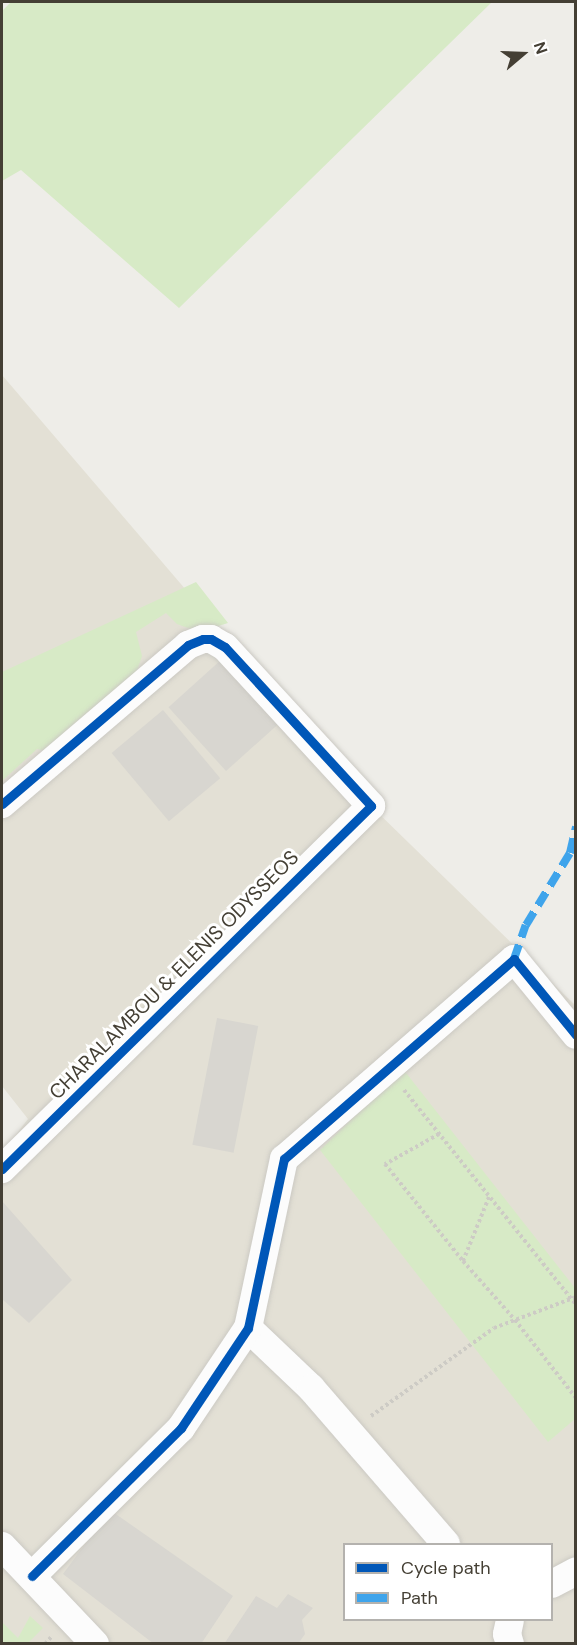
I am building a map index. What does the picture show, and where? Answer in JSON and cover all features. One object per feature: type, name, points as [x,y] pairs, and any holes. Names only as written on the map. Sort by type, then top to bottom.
[{"type":"street","name":"CHARALAMBOU & ELENIS ODYSSEOS","points":[[2,804],[196,640],[211,639],[225,647],[371,806],[2,1169]]},
{"type":"street","points":[[32,1576],[181,1428],[248,1328],[284,1160],[514,959],[576,1035]]},
{"type":"street","points":[[248,1328],[311,1388],[444,1543]]},
{"type":"street","points":[[2,1546],[95,1644]]},
{"type":"street","points":[[553,1583],[576,1571]]},
{"type":"street","points":[[510,1621],[507,1634],[510,1644]]},
{"type":"path","points":[[388,1070],[573,1298],[576,1305]]},
{"type":"path","points":[[439,1134],[385,1164],[463,1261],[515,1320],[576,1398]]},
{"type":"path","points":[[463,1261],[489,1197]]},
{"type":"path","points":[[349,1433],[494,1328],[573,1298]]},
{"type":"shaded area","points":[[2,375],[371,806],[575,1005],[575,1643],[2,1643],[2,1153],[28,1119],[2,1086]]},
{"type":"green space","points":[[11,2],[492,2],[179,308],[21,170],[2,181],[2,11]]},
{"type":"green space","points":[[196,582],[228,623],[199,632],[177,624],[166,613],[136,632],[142,656],[136,674],[54,753],[37,749],[2,781],[2,672]]},
{"type":"green space","points":[[403,1069],[575,1288],[575,1419],[548,1442],[320,1150]]},
{"type":"green space","points":[[30,1616],[43,1628],[28,1643],[2,1643],[2,1622],[18,1638]]},
{"type":"building","points":[[222,659],[280,723],[226,771],[168,707]]},
{"type":"building","points":[[163,710],[220,778],[169,821],[112,753]]},
{"type":"building","points":[[217,1018],[258,1026],[234,1153],[192,1145]]},
{"type":"building","points":[[2,1201],[72,1280],[29,1323],[2,1299]]},
{"type":"building","points":[[110,1510],[233,1596],[201,1644],[154,1644],[63,1574]]},
{"type":"building","points":[[288,1594],[313,1608],[302,1620],[305,1634],[298,1644],[224,1644],[256,1596],[277,1608]]},
{"type":"marked path","points":[[514,959],[526,925],[570,853],[576,827]]},
{"type":"cycle path","points":[[2,804],[188,645],[203,639],[211,639],[225,647],[371,806],[2,1169]]},
{"type":"cycle path","points":[[32,1576],[181,1428],[248,1328],[284,1159],[514,959],[576,1035]]}]
